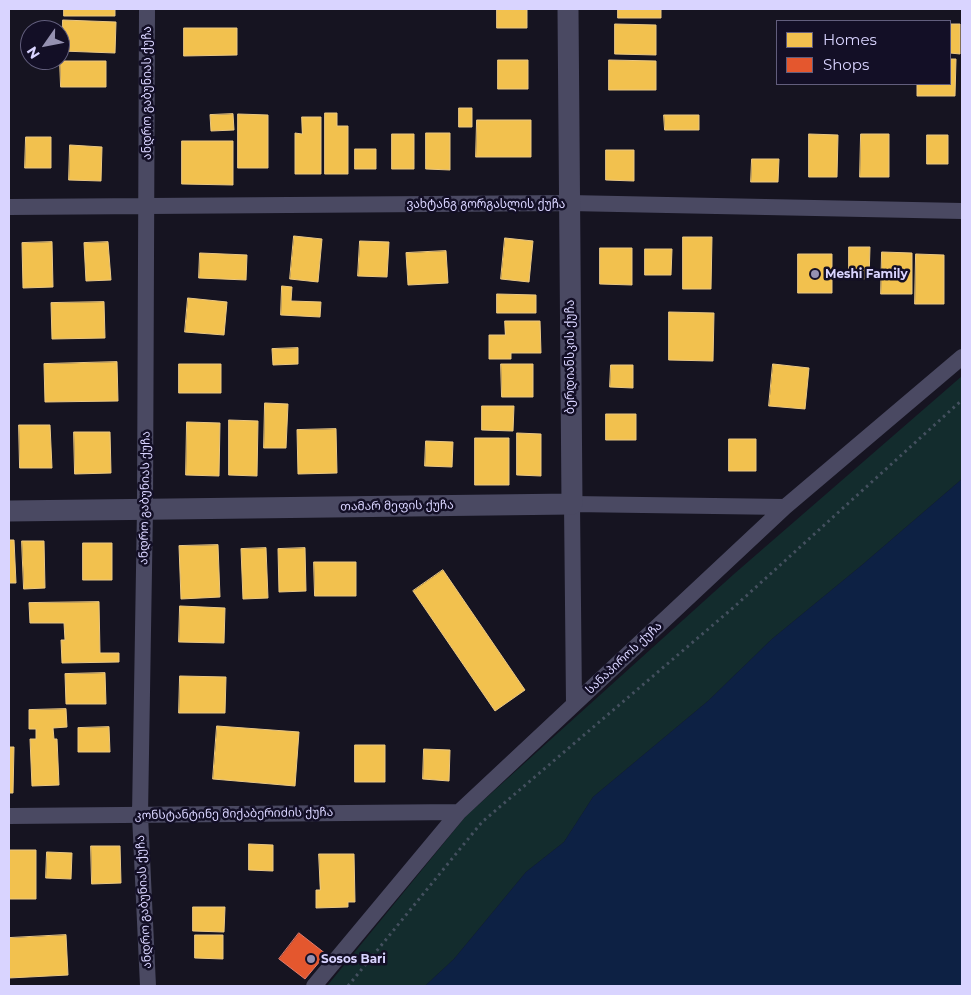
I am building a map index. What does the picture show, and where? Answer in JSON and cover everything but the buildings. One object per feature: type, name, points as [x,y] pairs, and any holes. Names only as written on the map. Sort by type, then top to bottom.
[{"type":"street","name":"ანდრო გაბუნიას ქუჩა","points":[[147,9],[145,508],[140,815],[148,986]]},
{"type":"street","name":"ბერდიანსკის ქუჩა","points":[[568,9],[574,704]]},
{"type":"street","name":"ვახტანგ გორგასლის ქუჩა","points":[[9,207],[569,203],[962,211]]},
{"type":"street","name":"სანაპიროს ქუჩა","points":[[314,986],[459,812],[785,507],[962,357]]},
{"type":"street","name":"თამარ მეფის ქუჩა","points":[[9,511],[572,504],[785,507]]},
{"type":"street","name":"კონსტანტინე მიქაბერიძის ქუჩა","points":[[9,816],[459,812]]},
{"type":"path","points":[[348,986],[482,822],[734,607],[962,400]]},
{"type":"green space","points":[[962,376],[962,479],[772,639],[708,701],[593,797],[564,842],[526,872],[454,959],[425,986],[327,986],[466,816],[734,574]]},
{"type":"water","points":[[962,479],[962,986],[425,986],[454,959],[526,872],[564,842],[593,797],[708,701],[772,639]]},
{"type":"place","name":"Meshi Family","points":[[815,274]]},
{"type":"place","name":"Sosos Bari","points":[[311,959]]}]
